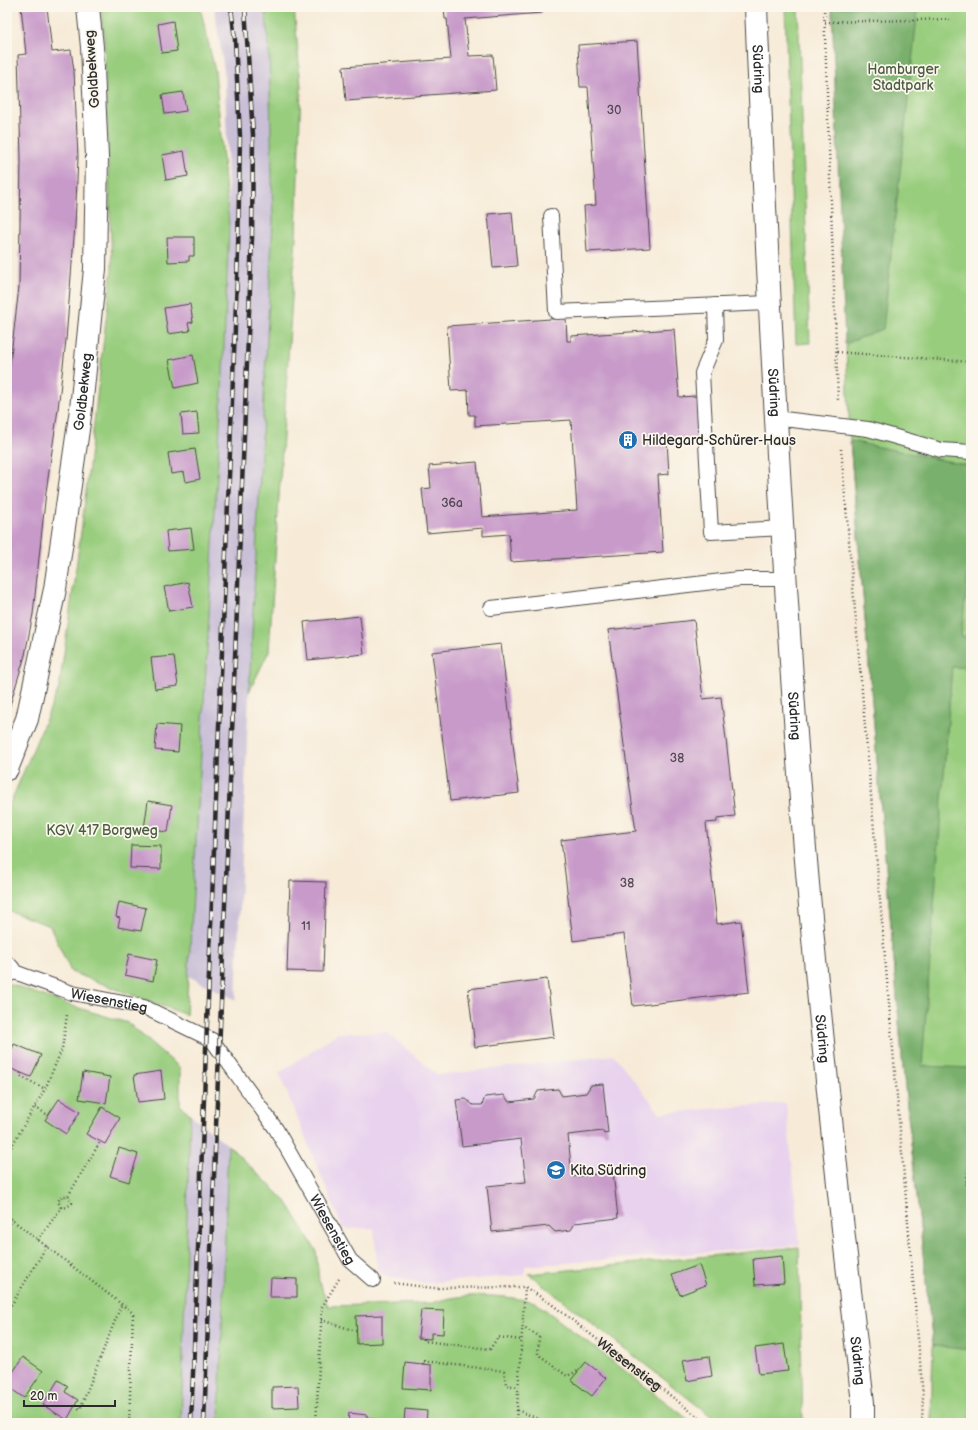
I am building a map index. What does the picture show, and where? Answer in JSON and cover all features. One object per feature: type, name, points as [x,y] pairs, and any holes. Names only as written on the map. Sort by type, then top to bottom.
[{"type":"street","name":"Goldbekweg","points":[[7,769],[27,719],[55,589],[81,409],[95,269],[97,157],[92,47],[88,7]]},
{"type":"street","name":"Südring","points":[[756,7],[775,418],[799,778],[814,944],[863,1403],[863,1423]]},
{"type":"lane","points":[[551,216],[556,312],[769,303]]},
{"type":"lane","points":[[715,305],[716,340],[702,373],[710,532],[782,528]]},
{"type":"lane","points":[[775,418],[868,430],[941,450],[971,452]]},
{"type":"lane","points":[[491,608],[739,579],[786,579]]},
{"type":"lane","name":"Wiesenstieg","points":[[8,969],[72,993],[144,1007],[212,1040],[276,1129],[350,1260],[373,1280]]},
{"type":"path","points":[[824,7],[839,426],[923,1396],[922,1423]]},
{"type":"path","points":[[825,22],[953,19]]},
{"type":"path","points":[[837,352],[971,362]]},
{"type":"path","points":[[7,1154],[45,1089],[62,1049],[72,993]]},
{"type":"path","points":[[21,1073],[20,1076],[45,1089]]},
{"type":"path","points":[[35,1107],[48,1115]]},
{"type":"path","points":[[68,1196],[100,1142]]},
{"type":"path","points":[[971,1165],[966,1182],[967,1195],[971,1208]]},
{"type":"path","points":[[966,1182],[971,1182]]},
{"type":"path","points":[[38,1240],[60,1208],[58,1200],[62,1196],[68,1196]]},
{"type":"path","points":[[60,1208],[67,1208],[72,1202],[68,1196]]},
{"type":"path","points":[[7,1216],[134,1313],[129,1423]]},
{"type":"path","points":[[7,1227],[11,1220]]},
{"type":"path","points":[[7,1312],[47,1246]]},
{"type":"path","points":[[316,1423],[322,1307],[350,1260]]},
{"type":"path","points":[[373,1280],[433,1288],[525,1287],[516,1423]]},
{"type":"path","name":"Wiesenstieg","points":[[525,1287],[550,1303],[706,1423]]},
{"type":"path","points":[[75,1406],[80,1409],[122,1303]]},
{"type":"path","points":[[321,1320],[356,1331]]},
{"type":"path","points":[[522,1327],[539,1336],[538,1354],[567,1376],[578,1371]]},
{"type":"path","points":[[424,1339],[424,1341],[490,1349],[498,1337],[521,1340]]},
{"type":"path","points":[[423,1364],[423,1361],[504,1371],[506,1385],[519,1387]]},
{"type":"path","points":[[517,1410],[548,1423]]},
{"type":"shaded area","points":[[214,7],[265,7],[269,48],[273,220],[249,692],[236,1000],[188,976],[223,371],[229,225],[225,77]]},
{"type":"shaded area","name":"Kita Südring","points":[[386,1032],[438,1075],[614,1055],[660,1113],[786,1103],[800,1245],[525,1266],[525,1275],[427,1283],[385,1277],[377,1270],[374,1228],[343,1229],[279,1073],[338,1033]]},
{"type":"shaded area","points":[[190,1114],[228,1145],[219,1423],[181,1423]]},
{"type":"green space","name":"KGV 417 Borgweg","points":[[100,7],[200,7],[215,71],[229,225],[223,371],[186,1015],[71,972],[50,926],[7,910],[7,811],[59,688],[82,525],[112,269],[104,39]]},
{"type":"green space","points":[[265,7],[294,7],[301,87],[296,236],[269,651],[249,692],[273,220],[269,48]]},
{"type":"green space","points":[[785,7],[798,7],[810,343],[796,344]]},
{"type":"green space","name":"Hamburger Stadtpark","points":[[832,7],[971,7],[971,1423],[931,1423],[933,1346],[903,1068],[850,441]]},
{"type":"green space","points":[[832,7],[918,7],[883,329],[845,344]]},
{"type":"green space","points":[[850,441],[971,466],[971,551],[961,636],[971,637],[971,668],[952,667],[922,1066],[971,1068],[971,1350],[933,1346],[903,1068]]},
{"type":"green space","points":[[7,983],[69,1005],[128,1023],[180,1068],[180,1105],[190,1114],[181,1423],[7,1423]]},
{"type":"green space","points":[[228,1145],[286,1201],[316,1250],[319,1281],[328,1306],[432,1303],[456,1297],[470,1296],[497,1296],[535,1302],[693,1423],[219,1423]]},
{"type":"green space","points":[[799,1247],[803,1423],[720,1423],[529,1274]]},
{"type":"building","points":[[21,7],[47,7],[52,52],[71,50],[74,71],[78,158],[75,225],[66,340],[46,492],[33,614],[25,655],[7,715],[7,389],[19,287],[21,158],[18,55],[26,54]]},
{"type":"building","points":[[444,7],[542,7],[542,13],[465,19],[469,56],[493,55],[496,90],[346,101],[343,67],[451,59],[447,19],[445,19]]},
{"type":"building","points":[[173,21],[177,51],[162,53],[158,24]]},
{"type":"building","points":[[637,41],[650,248],[587,252],[584,206],[596,205],[588,87],[580,87],[578,45]]},
{"type":"building","points":[[183,92],[186,111],[165,114],[162,95]]},
{"type":"building","points":[[184,151],[188,176],[166,180],[162,155]]},
{"type":"building","points":[[512,212],[517,266],[493,268],[488,214]]},
{"type":"building","points":[[167,237],[194,237],[194,256],[189,256],[189,261],[168,262]]},
{"type":"building","points":[[190,304],[193,322],[188,323],[190,331],[168,334],[164,308]]},
{"type":"building","name":"Hildegard-Schürer-Haus","points":[[566,318],[567,341],[571,341],[571,336],[674,329],[679,397],[697,396],[700,439],[667,441],[669,474],[658,475],[663,552],[511,562],[509,534],[483,536],[483,528],[427,533],[422,489],[431,488],[429,466],[477,462],[482,517],[577,510],[571,420],[475,426],[475,415],[469,415],[468,390],[451,391],[447,326]]},
{"type":"building","points":[[193,355],[198,383],[175,388],[169,360]]},
{"type":"building","points":[[197,412],[199,433],[183,434],[181,414]]},
{"type":"building","points":[[195,449],[200,479],[186,482],[184,472],[171,474],[168,453]]},
{"type":"building","points":[[191,528],[194,549],[168,551],[166,531]]},
{"type":"building","points":[[188,582],[193,607],[169,611],[164,587]]},
{"type":"building","points":[[360,616],[364,654],[308,660],[304,622]]},
{"type":"building","points":[[694,620],[703,699],[721,697],[735,816],[717,818],[717,822],[706,823],[717,924],[741,921],[749,992],[633,1006],[624,934],[573,941],[561,840],[636,831],[608,630]]},
{"type":"building","points":[[501,644],[519,793],[450,801],[432,652]]},
{"type":"building","points":[[174,656],[178,686],[155,689],[151,658]]},
{"type":"building","points":[[157,724],[180,726],[178,752],[155,750]]},
{"type":"building","points":[[148,801],[172,805],[168,832],[144,829]]},
{"type":"building","points":[[131,845],[161,846],[161,869],[130,868]]},
{"type":"building","points":[[290,881],[326,882],[323,972],[287,971]]},
{"type":"building","points":[[119,902],[146,908],[141,931],[118,927],[120,918],[116,917]]},
{"type":"building","points":[[129,954],[157,960],[153,981],[125,975]]},
{"type":"building","points":[[547,979],[554,1037],[475,1047],[468,989]]},
{"type":"building","points":[[14,1044],[41,1055],[31,1077],[7,1067],[7,1061]]},
{"type":"building","points":[[161,1071],[164,1099],[138,1102],[134,1075]]},
{"type":"building","points":[[83,1072],[110,1077],[106,1103],[79,1099]]},
{"type":"building","points":[[603,1084],[608,1133],[604,1134],[603,1131],[568,1135],[572,1177],[613,1172],[618,1218],[575,1223],[571,1230],[555,1232],[549,1226],[492,1232],[487,1186],[526,1182],[521,1139],[462,1146],[456,1100],[466,1099],[473,1105],[482,1105],[485,1097],[504,1095],[509,1102],[534,1099],[538,1091],[558,1089],[562,1096],[586,1093],[591,1085]]},
{"type":"building","points":[[59,1099],[80,1112],[66,1134],[45,1120]]},
{"type":"building","points":[[102,1107],[120,1118],[105,1144],[86,1134]]},
{"type":"building","points":[[119,1148],[138,1154],[129,1182],[110,1176]]},
{"type":"building","points":[[782,1256],[784,1283],[755,1285],[753,1259]]},
{"type":"building","points":[[699,1265],[706,1285],[680,1295],[672,1275]]},
{"type":"building","points":[[271,1278],[297,1279],[297,1297],[270,1297]]},
{"type":"building","points":[[421,1310],[444,1311],[443,1334],[431,1333],[431,1339],[418,1338]]},
{"type":"building","points":[[382,1315],[382,1343],[357,1344],[356,1316]]},
{"type":"building","points":[[784,1344],[788,1371],[759,1374],[755,1348]]},
{"type":"building","points":[[709,1356],[712,1376],[687,1381],[683,1360]]},
{"type":"building","points":[[23,1357],[43,1371],[24,1398],[7,1386],[7,1381]]},
{"type":"building","points":[[405,1362],[431,1365],[431,1390],[403,1388]]},
{"type":"building","points":[[586,1362],[606,1378],[592,1396],[571,1380]]},
{"type":"building","points":[[58,1380],[68,1386],[65,1392],[78,1400],[67,1420],[43,1405]]},
{"type":"building","points":[[298,1386],[299,1407],[272,1408],[272,1387]]},
{"type":"building","points":[[405,1409],[427,1411],[426,1423],[404,1423]]},
{"type":"building","points":[[349,1413],[367,1415],[367,1418],[373,1418],[372,1423],[348,1423]]},
{"type":"railway","points":[[191,1423],[238,253],[240,136],[235,40],[231,7]]},
{"type":"railway","points":[[204,1423],[252,238],[253,135],[245,7]]},
{"type":"place","name":"Hildegard-Schürer-Haus","points":[[628,440]]},
{"type":"place","name":"Kita Südring","points":[[556,1170]]}]
